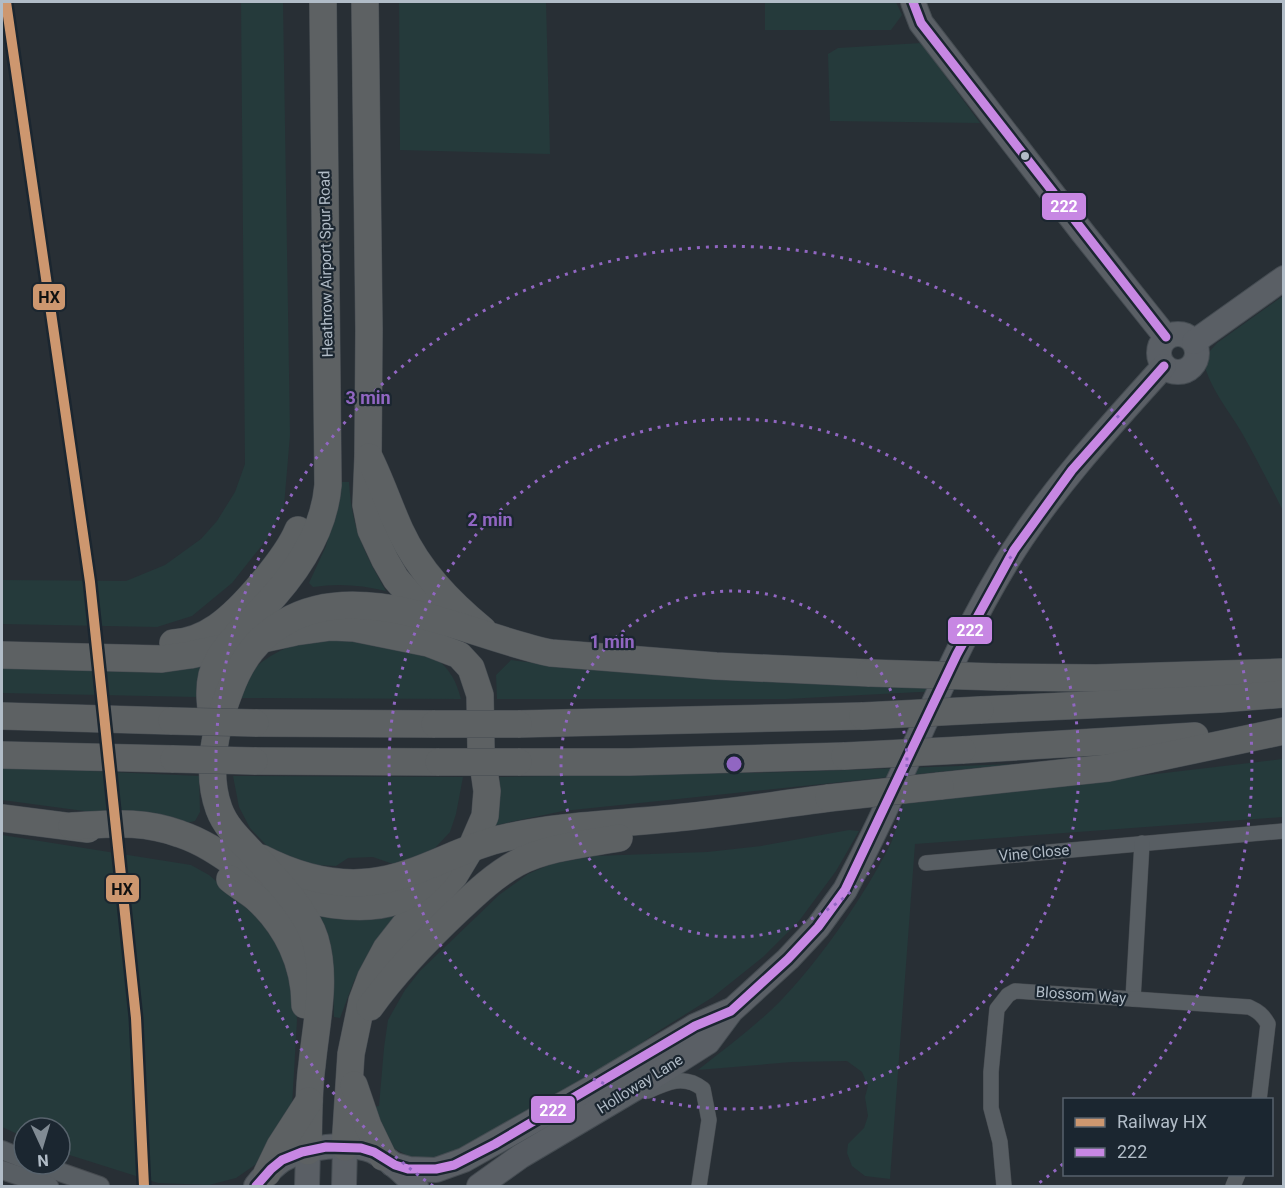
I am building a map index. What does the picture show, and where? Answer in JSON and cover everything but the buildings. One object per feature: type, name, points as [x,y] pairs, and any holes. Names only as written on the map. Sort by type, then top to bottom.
[{"type":"highway","name":"Heathrow Airport Spur Road","points":[[215,742],[210,684],[215,666],[227,647],[278,593],[297,568],[318,527],[327,500],[323,2]]},
{"type":"highway","points":[[72,826],[127,822],[165,829],[214,849],[269,886],[287,894],[322,902],[376,905],[396,901],[420,887],[434,875],[460,851],[486,808],[479,688],[471,668],[396,579],[376,544],[366,505],[365,486],[369,456],[365,2]]},
{"type":"highway","points":[[79,655],[191,640],[228,619],[250,595],[282,557],[294,539],[302,520],[311,482],[327,367]]},
{"type":"highway","points":[[369,456],[381,480],[400,531],[434,585],[450,602],[494,639]]},
{"type":"highway","points":[[308,1150],[309,1100],[320,1000],[319,955],[305,917],[231,831],[219,810],[213,780],[215,742],[232,684],[247,653],[259,640],[296,615],[329,605],[380,607],[431,619],[529,649],[572,656],[716,666],[870,674],[997,677],[1096,678],[1284,672]]},
{"type":"highway","points":[[2,655],[79,655],[162,659],[314,628],[354,628],[428,643],[459,655]]},
{"type":"highway","points":[[2,716],[255,723],[518,724],[863,716],[1284,694]]},
{"type":"highway","points":[[254,855],[282,869],[304,875],[340,882],[370,882],[403,876],[460,851],[552,828],[683,817],[829,798],[1108,768],[1284,731]]},
{"type":"highway","points":[[2,755],[254,760],[629,762],[845,756],[1284,731]]},
{"type":"highway","points":[[356,1027],[388,982],[414,954],[470,899],[498,875],[518,862],[544,852],[639,834],[683,817]]},
{"type":"highway","points":[[2,818],[72,826],[153,841],[196,856],[255,897],[270,912],[298,958],[305,989],[306,1037],[312,1066]]},
{"type":"highway","points":[[345,1147],[350,1066],[362,1001],[386,949],[404,926],[454,876],[460,851]]},
{"type":"highway","points":[[350,1066],[358,1100],[388,1161]]},
{"type":"highway","points":[[259,1183],[309,1100]]},
{"type":"main road","points":[[913,2],[921,23],[1068,215],[1166,337]]},
{"type":"main road","points":[[1194,342],[1284,278]]},
{"type":"main road","points":[[1184,335],[1194,342],[1197,353],[1189,369],[1173,372],[1164,366],[1158,355],[1166,337],[1184,335]]},
{"type":"main road","name":"Holloway Lane","points":[[479,1186],[500,1169],[634,1089],[708,1041],[731,1011],[818,927],[845,890],[871,840],[957,654],[1014,550],[1072,470],[1164,366]]},
{"type":"main road","name":"Holloway Lane","points":[[388,1161],[410,1169],[436,1170],[464,1160],[585,1092],[695,1026],[731,1011]]},
{"type":"main road","points":[[259,1183],[280,1161],[308,1150],[323,1147],[358,1147],[372,1151],[388,1161],[416,1186]]},
{"type":"main road","points":[[344,1186],[345,1147]]},
{"type":"main road","points":[[307,1186],[308,1150]]},
{"type":"street","name":"Vine Close","points":[[926,862],[1284,831]]},
{"type":"street","points":[[1133,999],[1142,843]]},
{"type":"street","name":"Blossom Way","points":[[1004,1186],[1000,1142],[991,1108],[990,1093],[997,1009],[1015,991],[1249,1007],[1265,1017],[1268,1024],[1259,1098]]},
{"type":"street","points":[[577,1122],[662,1084],[682,1079],[696,1083],[703,1089],[709,1120],[699,1186]]},
{"type":"street","points":[[2,1170],[49,1186]]},
{"type":"street","points":[[71,1176],[100,1186]]},
{"type":"green space","points":[[241,2],[283,2],[290,435],[284,506],[267,539],[232,583],[192,616],[157,627],[2,624],[2,580],[126,581],[165,565],[201,539],[217,521],[235,492],[245,464]]},
{"type":"green space","points":[[399,2],[546,2],[550,154],[400,150]]},
{"type":"green space","points":[[765,2],[896,2],[902,15],[891,30],[765,30]]},
{"type":"green space","points":[[921,43],[980,123],[830,121],[828,54],[838,48]]},
{"type":"green space","points":[[1283,296],[1283,511],[1242,433],[1209,379],[1203,359],[1217,343]]},
{"type":"green space","points":[[340,482],[349,482],[353,513],[360,539],[386,591],[350,585],[313,587],[309,583],[326,546]]},
{"type":"green space","points":[[331,635],[437,659],[452,677],[461,699],[236,698],[250,673],[277,652]]},
{"type":"green space","points":[[511,660],[573,668],[996,688],[786,699],[497,699],[496,675]]},
{"type":"green space","points":[[204,662],[197,697],[2,693],[2,667]]},
{"type":"green space","points":[[1283,759],[1283,817],[915,844],[890,1179],[865,1176],[852,1166],[847,1153],[848,1144],[864,1128],[868,1116],[865,1097],[868,1086],[862,1072],[847,1061],[792,1062],[698,1070],[765,1016],[814,962],[843,923],[881,862],[893,838],[903,804]]},
{"type":"green space","points":[[1015,764],[563,811],[492,826],[500,777],[789,772]]},
{"type":"green space","points":[[2,767],[199,776],[200,812],[195,821],[181,824],[2,800]]},
{"type":"green space","points":[[233,776],[463,777],[450,832],[435,848],[416,859],[393,864],[373,857],[348,858],[336,866],[315,865],[285,857],[266,845],[250,828],[239,807]]},
{"type":"green space","points":[[849,830],[859,831],[836,871],[799,921],[763,957],[713,997],[657,1032],[607,1068],[443,1158],[414,1159],[388,1145],[370,1107],[379,1106],[388,1020],[405,990],[420,971],[499,895],[528,874],[551,864],[594,856],[707,852],[761,846]]},
{"type":"green space","points":[[2,835],[191,865],[209,875],[276,934],[294,983],[297,1020],[292,1106],[265,1158],[236,1178],[209,1185],[158,1183],[72,1156],[72,1116],[12,1116],[12,1132],[2,1127]]},
{"type":"green space","points":[[310,911],[399,912],[354,981],[340,1018],[334,1017],[333,980]]},
{"type":"rail line","name":"HX","points":[[6,2],[90,582],[136,1018],[144,1186]]},
{"type":"transit line","name":"222","points":[[913,2],[921,23],[1166,337]]},
{"type":"transit line","name":"222","points":[[256,1186],[282,1160],[302,1152],[326,1147],[361,1148],[408,1169],[436,1169],[454,1165],[495,1144],[695,1026],[731,1011],[788,959],[818,927],[845,890],[957,654],[1014,550],[1072,470],[1164,366]]}]
